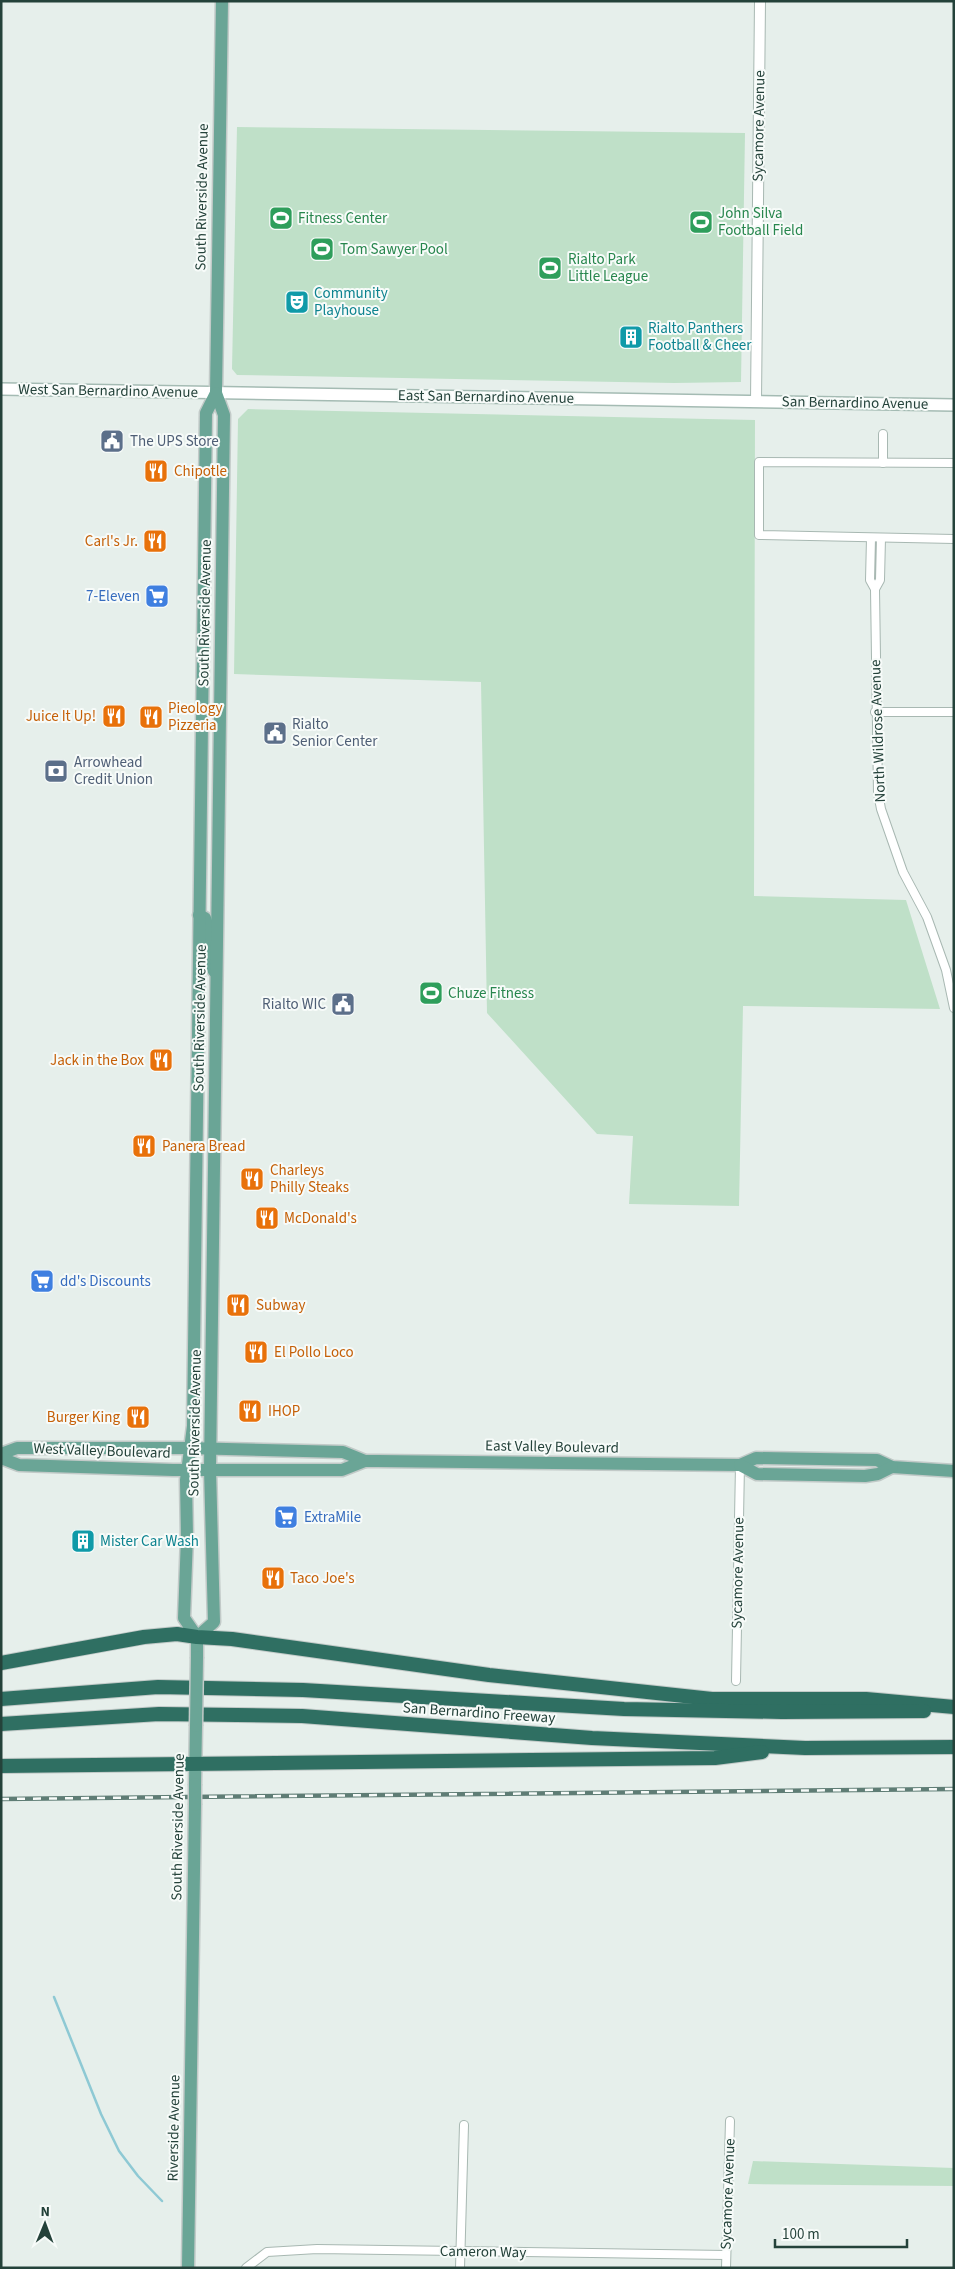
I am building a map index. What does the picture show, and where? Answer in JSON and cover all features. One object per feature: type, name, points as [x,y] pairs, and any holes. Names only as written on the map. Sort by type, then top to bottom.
[{"type":"highway","points":[[1,1663],[144,1637],[177,1634],[232,1639],[489,1675],[712,1699],[866,1699],[954,1707]]},
{"type":"highway","name":"San Bernardino Freeway","points":[[6,1699],[158,1687],[303,1690],[624,1709],[773,1712],[954,1711]]},
{"type":"highway","name":"San Bernardino Freeway","points":[[8,1723],[158,1714],[302,1716],[592,1738],[805,1748],[954,1747]]},
{"type":"highway","points":[[1,1766],[715,1758],[805,1748]]},
{"type":"main road","name":"South Riverside Avenue","points":[[192,1988],[197,1637],[184,1618],[188,1470],[201,1449],[217,975],[224,415],[216,393],[222,1]]},
{"type":"main road","name":"West San Bernardino Avenue","points":[[1,389],[216,393]]},
{"type":"main road","name":"South Riverside Avenue","points":[[197,1637],[214,1622],[206,1469],[201,1449],[199,915],[206,412],[216,393]]},
{"type":"main road","name":"East San Bernardino Avenue","points":[[216,393],[756,401]]},
{"type":"main road","name":"San Bernardino Avenue","points":[[756,401],[954,405]]},
{"type":"main road","points":[[199,915],[205,918],[208,924],[209,964],[217,975]]},
{"type":"main road","name":"West Valley Boulevard","points":[[1,1456],[17,1448],[201,1449]]},
{"type":"main road","name":"East Valley Boulevard","points":[[201,1449],[343,1452],[365,1461],[740,1465]]},
{"type":"main road","name":"West Valley Boulevard","points":[[1,1456],[19,1465],[206,1469]]},
{"type":"main road","name":"East Valley Boulevard","points":[[206,1469],[342,1470],[365,1461]]},
{"type":"main road","points":[[740,1465],[757,1474],[865,1476],[878,1474],[892,1467],[954,1471]]},
{"type":"main road","name":"Riverside Avenue","points":[[188,2268],[192,1988]]},
{"type":"street","name":"Sycamore Avenue","points":[[756,401],[760,1]]},
{"type":"street","points":[[883,434],[883,463]]},
{"type":"street","points":[[954,463],[759,462],[759,535],[954,539]]},
{"type":"street","name":"North Wildrose Avenue","points":[[871,538],[870,580],[875,589],[875,712],[880,809],[903,872],[927,917],[946,970],[954,1008]]},
{"type":"street","name":"North Wildrose Avenue","points":[[875,589],[880,580],[881,538]]},
{"type":"street","points":[[875,712],[954,712]]},
{"type":"street","name":"Sycamore Avenue","points":[[736,1681],[740,1465]]},
{"type":"street","name":"Sycamore Avenue","points":[[726,2268],[730,2120]]},
{"type":"street","points":[[460,2268],[464,2125]]},
{"type":"street","name":"Cameron Way","points":[[246,2268],[267,2252],[317,2249],[726,2255]]},
{"type":"green space","points":[[237,127],[745,133],[741,382],[674,383],[237,375],[232,369]]},
{"type":"green space","points":[[248,409],[755,420],[754,896],[906,900],[940,1009],[743,1006],[739,1206],[629,1204],[633,1136],[597,1134],[487,1013],[481,682],[234,674],[238,419]]},
{"type":"green space","points":[[753,2161],[954,2168],[954,2186],[748,2184]]},
{"type":"waterway","points":[[54,1997],[101,2114],[119,2151],[138,2176],[162,2201]]},
{"type":"railway","points":[[1,1799],[954,1789]]},
{"type":"place","name":"Fitness Center","points":[[281,218]]},
{"type":"place","name":"John Silva Football Field","points":[[701,222]]},
{"type":"place","name":"Tom Sawyer Pool","points":[[322,249]]},
{"type":"place","name":"Rialto Park Little League","points":[[550,268]]},
{"type":"place","name":"Community Playhouse","points":[[297,302]]},
{"type":"place","name":"Rialto Panthers Football & Cheer","points":[[631,337]]},
{"type":"place","name":"The UPS Store","points":[[112,441]]},
{"type":"place","name":"Chipotle","points":[[156,471]]},
{"type":"place","name":"Carl's Jr.","points":[[155,541]]},
{"type":"place","name":"7-Eleven","points":[[157,596]]},
{"type":"place","name":"Juice It Up!","points":[[114,716]]},
{"type":"place","name":"Pieology Pizzeria","points":[[151,717]]},
{"type":"place","name":"Rialto Senior Center","points":[[275,733]]},
{"type":"place","name":"Arrowhead Credit Union","points":[[56,771]]},
{"type":"place","name":"Chuze Fitness","points":[[431,993]]},
{"type":"place","name":"Rialto WIC","points":[[343,1004]]},
{"type":"place","name":"Jack in the Box","points":[[161,1060]]},
{"type":"place","name":"Panera Bread","points":[[144,1146]]},
{"type":"place","name":"Charleys Philly Steaks","points":[[252,1179]]},
{"type":"place","name":"McDonald's","points":[[267,1218]]},
{"type":"place","name":"dd's Discounts","points":[[42,1281]]},
{"type":"place","name":"Subway","points":[[238,1305]]},
{"type":"place","name":"El Pollo Loco","points":[[256,1352]]},
{"type":"place","name":"IHOP","points":[[250,1411]]},
{"type":"place","name":"Burger King","points":[[138,1417]]},
{"type":"place","name":"ExtraMile","points":[[286,1517]]},
{"type":"place","name":"Mister Car Wash","points":[[83,1541]]},
{"type":"place","name":"Taco Joe's","points":[[273,1578]]}]
